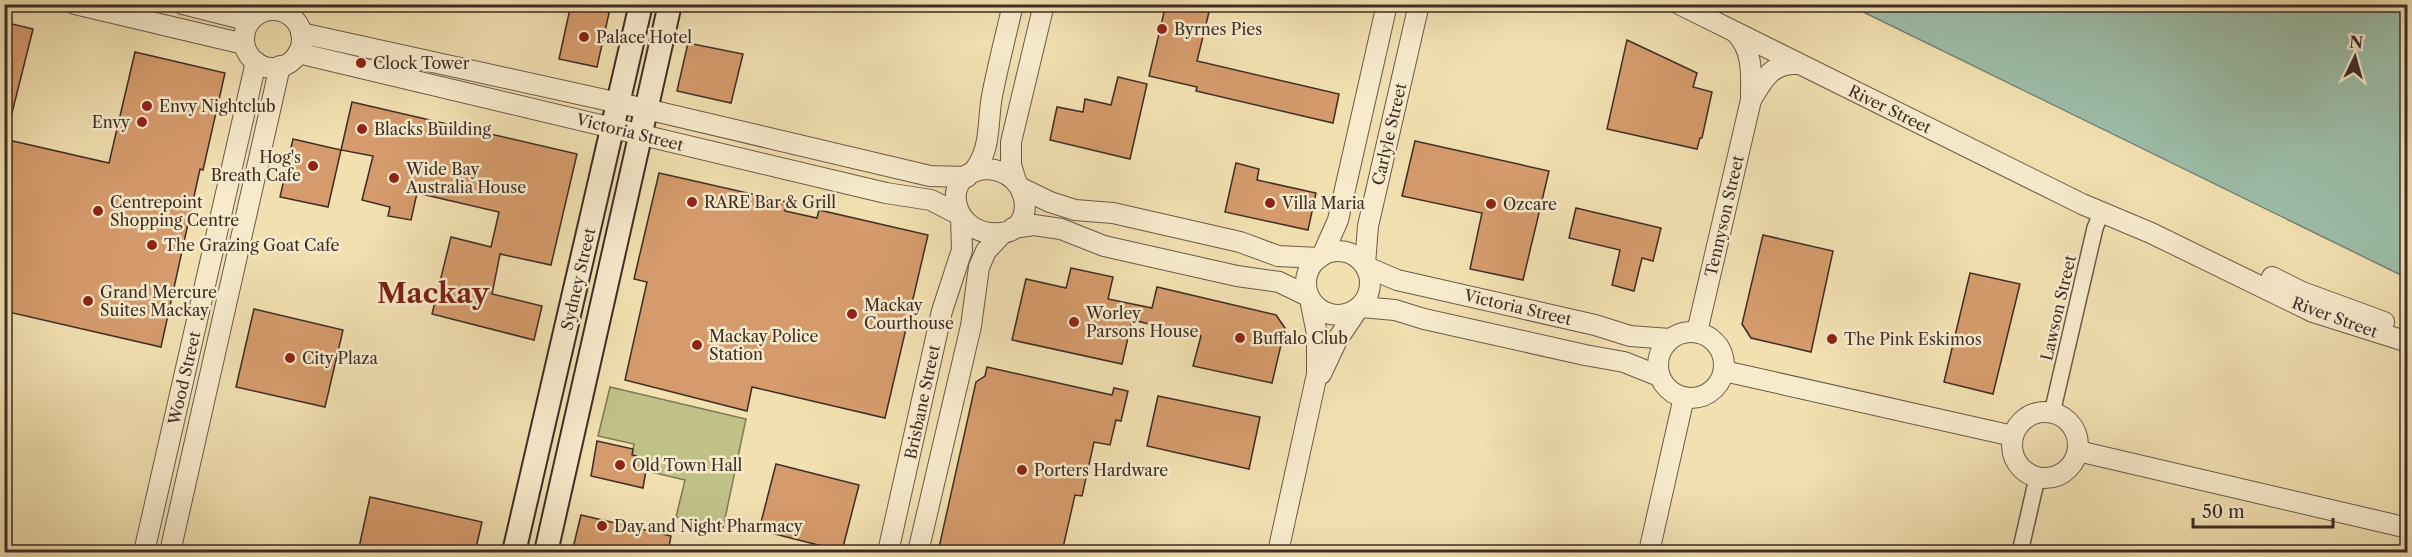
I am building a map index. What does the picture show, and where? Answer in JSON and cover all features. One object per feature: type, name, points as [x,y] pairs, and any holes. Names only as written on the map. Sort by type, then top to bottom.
[{"type":"main road","name":"Sydney Street","points":[[514,552],[641,4]]},
{"type":"main road","name":"Sydney Street","points":[[546,552],[670,4]]},
{"type":"street","points":[[75,4],[244,44]]},
{"type":"street","points":[[183,4],[250,21]]},
{"type":"street","points":[[1013,4],[991,102],[988,144],[984,156],[961,183],[956,194],[956,206],[960,216],[981,231],[1008,230],[1034,225],[1061,229],[1104,246],[1237,276],[1279,282],[1309,298],[1319,309],[1331,315],[1346,315],[1360,308]]},
{"type":"street","points":[[1008,230],[1020,222],[1024,210],[1025,201],[1011,165],[1011,142],[1044,4]]},
{"type":"street","name":"Carlyle Street","points":[[1320,257],[1338,223],[1387,4]]},
{"type":"street","name":"Carlyle Street","points":[[1366,266],[1368,226],[1419,4]]},
{"type":"street","name":"River Street","points":[[1679,4],[2101,213],[2151,233],[2313,312],[2408,342]]},
{"type":"street","points":[[269,7],[297,19],[298,53],[287,63],[280,66],[264,66],[256,62],[244,44],[246,28],[250,21],[269,7]]},
{"type":"street","name":"Victoria Street","points":[[297,19],[619,103],[930,176],[970,174]]},
{"type":"street","name":"Tennyson Street","points":[[1697,332],[1751,100],[1750,62],[1745,45],[1736,33]]},
{"type":"street","name":"Victoria Street","points":[[298,53],[886,193],[925,198],[936,201],[960,216]]},
{"type":"street","name":"Wood Street","points":[[144,552],[256,62]]},
{"type":"street","name":"Tennyson Street","points":[[1751,100],[1773,69],[1785,64],[1797,64]]},
{"type":"street","name":"Wood Street","points":[[170,552],[280,66]]},
{"type":"street","points":[[970,174],[987,169],[1000,171],[1050,202],[1075,210],[1113,213],[1240,243],[1278,256],[1320,257],[1341,251],[1354,255],[1366,266],[1370,276],[1370,291],[1337,340],[1315,387]]},
{"type":"street","name":"River Street","points":[[2101,213],[2116,209],[2134,213],[2302,292],[2408,330]]},
{"type":"street","name":"Lawson Street","points":[[2052,413],[2095,228],[2101,213]]},
{"type":"street","name":"Brisbane Street","points":[[888,552],[942,311],[962,250],[960,216]]},
{"type":"street","name":"Brisbane Street","points":[[918,552],[971,326],[980,263],[986,251],[1008,230]]},
{"type":"street","points":[[1278,552],[1315,387],[1317,334],[1306,286],[1311,265],[1320,257]]},
{"type":"street","name":"Victoria Street","points":[[1366,266],[1397,280],[1595,324],[1630,336],[1670,339]]},
{"type":"street","name":"Victoria Street","points":[[1360,308],[1395,310],[1574,353],[1624,362],[1659,376]]},
{"type":"street","points":[[2344,323],[2408,347]]},
{"type":"street","points":[[1697,332],[1707,335],[1721,350],[1725,360],[1724,371],[1721,381],[1714,389],[1695,398],[1684,397],[1669,390],[1659,376],[1659,355],[1670,339],[1678,334],[1697,332]]},
{"type":"street","points":[[1724,371],[2013,436]]},
{"type":"street","points":[[1649,552],[1684,397]]},
{"type":"street","points":[[2042,412],[2062,416],[2076,431],[2079,441],[2075,462],[2068,470],[2048,479],[2037,478],[2019,466],[2011,446],[2013,436],[2024,419],[2042,412]]},
{"type":"street","points":[[2078,451],[2408,528]]},
{"type":"street","points":[[2020,552],[2037,478]]},
{"type":"green space","points":[[610,387],[746,419],[723,528],[676,517],[685,480],[646,471],[648,459],[632,455],[634,444],[598,436]]},
{"type":"shaded area","points":[[1849,5],[2407,5],[2407,278]]},
{"type":"building","name":"Palace Hotel","points":[[571,4],[611,4],[597,67],[559,59]]},
{"type":"building","points":[[1166,4],[1211,4],[1197,61],[1339,94],[1333,123],[1196,91],[1197,87],[1149,76]]},
{"type":"building","points":[[4,22],[33,29],[10,121],[4,120]]},
{"type":"building","points":[[1627,40],[1697,73],[1693,87],[1712,92],[1702,138],[1700,138],[1697,149],[1607,129]]},
{"type":"building","points":[[688,43],[743,54],[731,103],[677,91]]},
{"type":"building","points":[[135,52],[225,73],[203,170],[200,169],[161,347],[4,311],[4,139],[109,163]]},
{"type":"building","points":[[1118,77],[1147,84],[1130,159],[1050,140],[1057,107],[1083,112],[1085,99],[1111,105]]},
{"type":"building","points":[[352,102],[577,154],[551,265],[500,254],[492,294],[542,306],[534,340],[432,314],[451,237],[491,247],[499,212],[417,193],[411,220],[388,216],[390,207],[362,200],[373,156],[341,150]]},
{"type":"building","points":[[293,139],[341,150],[328,207],[280,197]]},
{"type":"building","name":"Ozcare","points":[[1415,141],[1549,171],[1523,280],[1470,269],[1482,213],[1402,196]]},
{"type":"building","name":"Villa Maria","points":[[1236,163],[1259,169],[1257,180],[1316,193],[1308,230],[1225,212]]},
{"type":"building","points":[[659,173],[787,202],[785,211],[817,218],[819,210],[928,235],[885,418],[752,387],[747,411],[625,380],[647,282],[634,279]]},
{"type":"building","points":[[1576,208],[1661,228],[1653,261],[1642,258],[1634,291],[1612,285],[1620,250],[1569,238]]},
{"type":"building","points":[[1763,235],[1833,251],[1811,352],[1751,338],[1742,324]]},
{"type":"building","points":[[1071,268],[1113,277],[1108,299],[1152,308],[1157,287],[1276,315],[1285,328],[1272,383],[1193,366],[1201,336],[1132,320],[1122,364],[1012,340],[1026,279],[1066,288]]},
{"type":"building","points":[[1970,273],[2020,284],[1993,394],[1944,382]]},
{"type":"building","name":"City Plaza","points":[[254,309],[343,330],[325,407],[236,387]]},
{"type":"building","name":"Porters Hardware","points":[[987,367],[1112,395],[1114,388],[1128,391],[1121,421],[1116,420],[1110,445],[1094,442],[1082,496],[1075,495],[1062,552],[938,552],[976,382],[985,376]]},
{"type":"building","points":[[1158,396],[1260,417],[1249,469],[1147,446]]},
{"type":"building","name":"Old Town Hall","points":[[597,441],[633,449],[632,455],[648,459],[643,488],[591,476]]},
{"type":"building","points":[[776,464],[859,485],[842,551],[759,530]]},
{"type":"building","points":[[370,497],[482,522],[475,552],[358,552]]},
{"type":"building","name":"Day and Night Pharmacy","points":[[581,515],[671,536],[668,552],[572,552]]},
{"type":"place","name":"Byrnes Pies","points":[[1162,29]]},
{"type":"place","name":"Palace Hotel","points":[[584,37]]},
{"type":"place","name":"Clock Tower","points":[[361,63]]},
{"type":"place","name":"Envy Nightclub","points":[[147,106]]},
{"type":"place","name":"Envy","points":[[142,122]]},
{"type":"place","name":"Blacks Building","points":[[362,129]]},
{"type":"place","name":"Hog's Breath Cafe","points":[[313,166]]},
{"type":"place","name":"Wide Bay Australia House","points":[[394,178]]},
{"type":"place","name":"RARE Bar & Grill","points":[[692,202]]},
{"type":"place","name":"Villa Maria","points":[[1270,203]]},
{"type":"place","name":"Ozcare","points":[[1491,204]]},
{"type":"place","name":"Centrepoint Shopping Centre","points":[[98,211]]},
{"type":"place","name":"The Grazing Goat Cafe","points":[[152,245]]},
{"type":"place","name":"Grand Mercure Suites Mackay","points":[[88,301]]},
{"type":"place","name":"Mackay Courthouse","points":[[852,314]]},
{"type":"place","name":"Worley Parsons House","points":[[1074,322]]},
{"type":"place","name":"Buffalo Club","points":[[1240,338]]},
{"type":"place","name":"The Pink Eskimos","points":[[1832,339]]},
{"type":"place","name":"Mackay Police Station","points":[[697,345]]},
{"type":"place","name":"City Plaza","points":[[290,358]]},
{"type":"place","name":"Old Town Hall","points":[[620,465]]},
{"type":"place","name":"Porters Hardware","points":[[1022,470]]},
{"type":"place","name":"Day and Night Pharmacy","points":[[602,526]]},
{"type":"district","name":"Mackay","points":[[433,293]]}]
